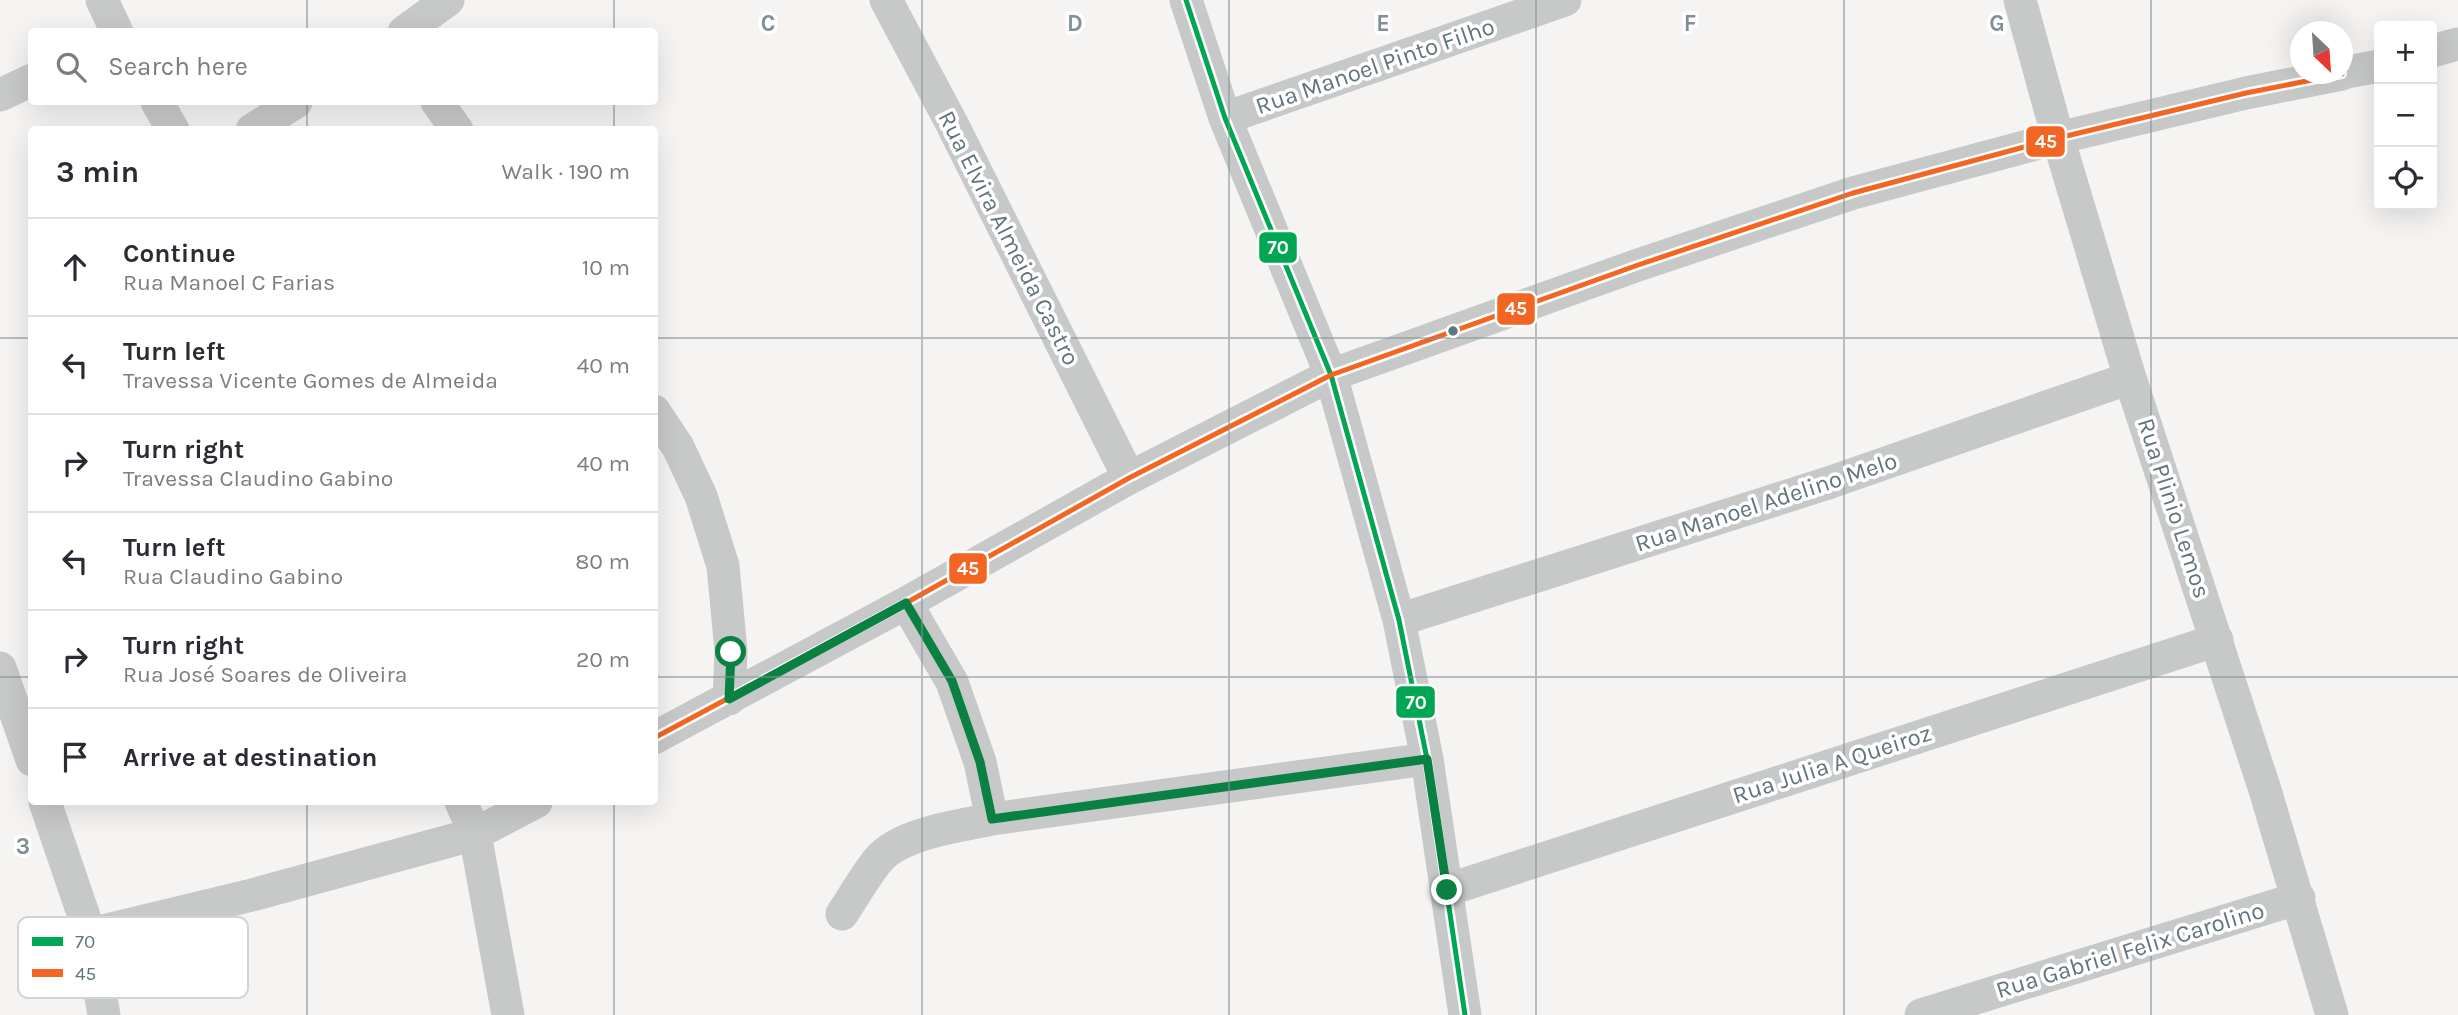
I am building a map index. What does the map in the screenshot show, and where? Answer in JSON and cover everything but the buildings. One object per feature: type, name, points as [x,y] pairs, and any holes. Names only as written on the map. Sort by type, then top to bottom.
[{"type":"street","points":[[102,0],[115,28]]},
{"type":"street","points":[[410,28],[448,0]]},
{"type":"street","name":"Rua Elvira Almeida Castro","points":[[886,0],[946,111],[1129,478]]},
{"type":"street","points":[[1186,0],[1225,118],[1331,375],[1399,620],[1427,759],[1465,1015]]},
{"type":"street","name":"Rua Manoel Pinto Filho","points":[[1225,118],[1565,0]]},
{"type":"street","name":"Rua Plinio Lemos","points":[[2020,0],[2130,378],[2299,898],[2332,1015]]},
{"type":"street","points":[[2437,50],[2458,44]]},
{"type":"street","points":[[2353,71],[2374,67]]},
{"type":"street","points":[[0,95],[28,82]]},
{"type":"street","points":[[658,736],[906,603],[1129,478],[1331,375],[1639,265],[1853,193],[2058,138],[2290,84]]},
{"type":"street","points":[[159,105],[171,126]]},
{"type":"street","points":[[258,126],[291,105]]},
{"type":"street","points":[[439,105],[454,126]]},
{"type":"street","name":"Rua Manoel Adelino Melo","points":[[1399,620],[1828,483],[2130,378]]},
{"type":"street","points":[[658,417],[678,447],[701,496],[723,566],[731,652],[729,699]]},
{"type":"street","points":[[906,603],[937,654],[962,707],[980,762],[992,819]]},
{"type":"street","name":"Rua Julia A Queiroz","points":[[1447,890],[2217,640]]},
{"type":"street","points":[[0,668],[28,748]]},
{"type":"street","points":[[842,914],[880,858],[901,843],[992,819],[1427,759]]},
{"type":"street","points":[[47,805],[85,917]]},
{"type":"street","points":[[462,805],[475,834],[508,1015]]},
{"type":"street","points":[[158,917],[252,895],[475,834],[530,805]]},
{"type":"street","name":"Rua Gabriel Felix Carolino","points":[[1921,1015],[2299,898]]},
{"type":"transit line","name":"70","points":[[1186,0],[1225,118],[1331,375],[1399,620],[1427,759],[1465,1015]]},
{"type":"transit line","name":"45","points":[[658,736],[906,603],[1129,478],[1331,375],[1638,265],[1853,193],[2058,138],[2291,84]]},
{"type":"route","points":[[731,652],[729,699],[906,603],[952,681],[980,762],[992,819],[1427,759],[1447,890]]}]
